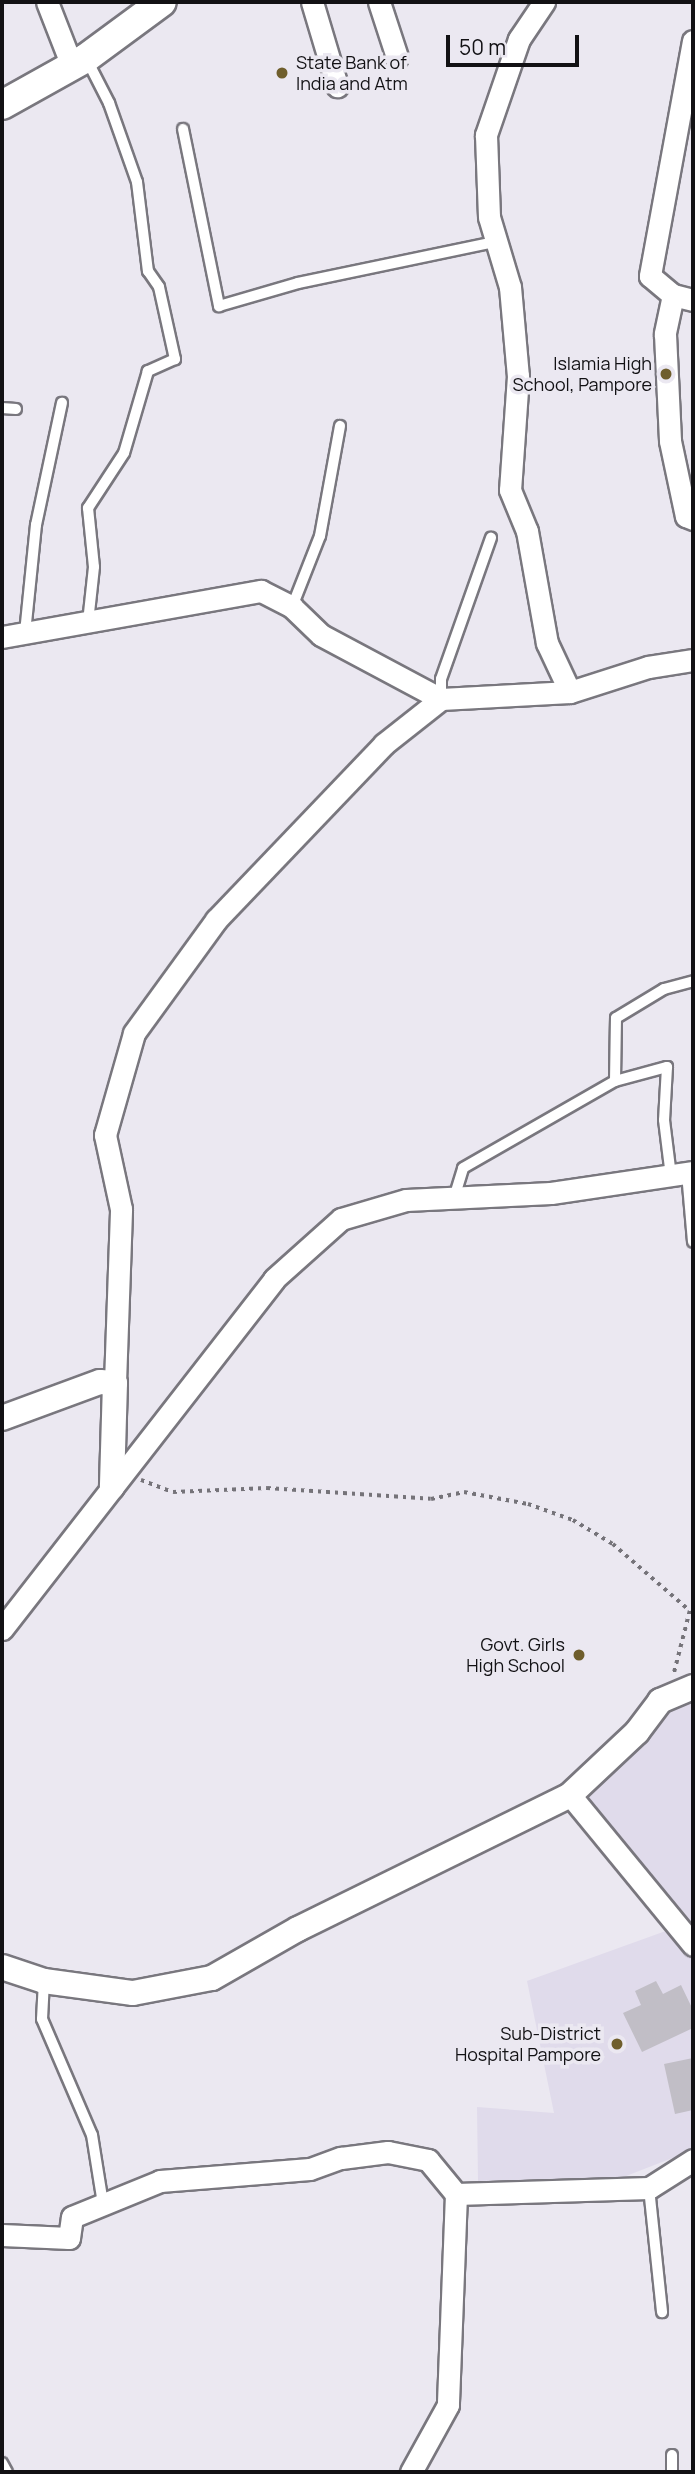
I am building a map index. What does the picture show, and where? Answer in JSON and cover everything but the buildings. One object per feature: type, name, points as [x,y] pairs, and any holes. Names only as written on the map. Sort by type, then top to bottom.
[{"type":"main road","points":[[8,98],[79,62],[162,2]]},
{"type":"street","points":[[47,2],[79,62]]},
{"type":"street","points":[[312,2],[337,86]]},
{"type":"street","points":[[379,2],[397,57]]},
{"type":"street","points":[[544,2],[519,39],[486,135],[489,217],[499,241],[510,287],[518,376],[510,490],[527,531],[547,643],[570,692]]},
{"type":"street","points":[[693,41],[650,276],[683,297],[665,334],[670,441],[685,516],[693,519]]},
{"type":"street","points":[[2,637],[232,592],[261,591],[292,607],[321,635],[442,699],[570,692],[648,667],[693,660]]},
{"type":"street","points":[[117,1480],[115,1383],[121,1209],[105,1135],[134,1033],[216,920],[384,744],[442,699]]},
{"type":"street","points":[[2,1629],[274,1279],[341,1219],[406,1200],[551,1193],[684,1174]]},
{"type":"street","points":[[2,1418],[100,1382],[115,1383]]},
{"type":"street","points":[[2,1967],[44,1981],[132,1993],[212,1978],[298,1929],[570,1795],[637,1732],[660,1701],[693,1688]]},
{"type":"street","points":[[570,1795],[693,1945]]},
{"type":"street","points":[[2,2235],[69,2238],[72,2217],[160,2181],[310,2169],[341,2158],[388,2152],[428,2160],[456,2194],[448,2404],[411,2472]]},
{"type":"street","points":[[456,2194],[649,2188],[693,2160]]},
{"type":"lane","points":[[79,62],[109,103],[137,182],[148,271],[159,287],[175,359],[148,370],[124,453],[88,508],[94,566],[88,622]]},
{"type":"lane","points":[[183,129],[219,306],[298,283],[499,241]]},
{"type":"lane","points":[[25,633],[36,525],[62,403]]},
{"type":"lane","points":[[2,408],[16,409]]},
{"type":"lane","points":[[292,607],[320,536],[340,426]]},
{"type":"lane","points":[[442,699],[442,679],[491,538]]},
{"type":"lane","points":[[615,1081],[615,1018],[664,989],[693,981]]},
{"type":"lane","points":[[454,1198],[463,1168],[615,1081],[667,1067],[664,1120],[684,1174],[693,1241]]},
{"type":"lane","points":[[44,1981],[42,2019],[92,2135],[103,2204]]},
{"type":"lane","points":[[649,2188],[662,2312]]},
{"type":"lane","points":[[672,2455],[672,2472]]},
{"type":"lane","points":[[2,2463],[7,2472]]},
{"type":"path","points":[[117,1480],[173,1492],[267,1488],[431,1499],[464,1492],[528,1504],[573,1520],[660,1579],[690,1611],[669,1690],[660,1701]]},
{"type":"shaded area","points":[[693,1687],[693,1945],[570,1795]]},
{"type":"shaded area","name":"Sub-District Hospital Pampore","points":[[674,1928],[693,1958],[693,2150],[621,2178],[478,2181],[477,2107],[554,2113],[527,1981]]},
{"type":"place","name":"State Bank of India and Atm","points":[[282,73]]},
{"type":"place","name":"Islamia High School, Pampore","points":[[666,374]]},
{"type":"place","name":"Govt. Girls High School","points":[[579,1655]]},
{"type":"place","name":"Sub-District Hospital Pampore","points":[[617,2044]]}]
